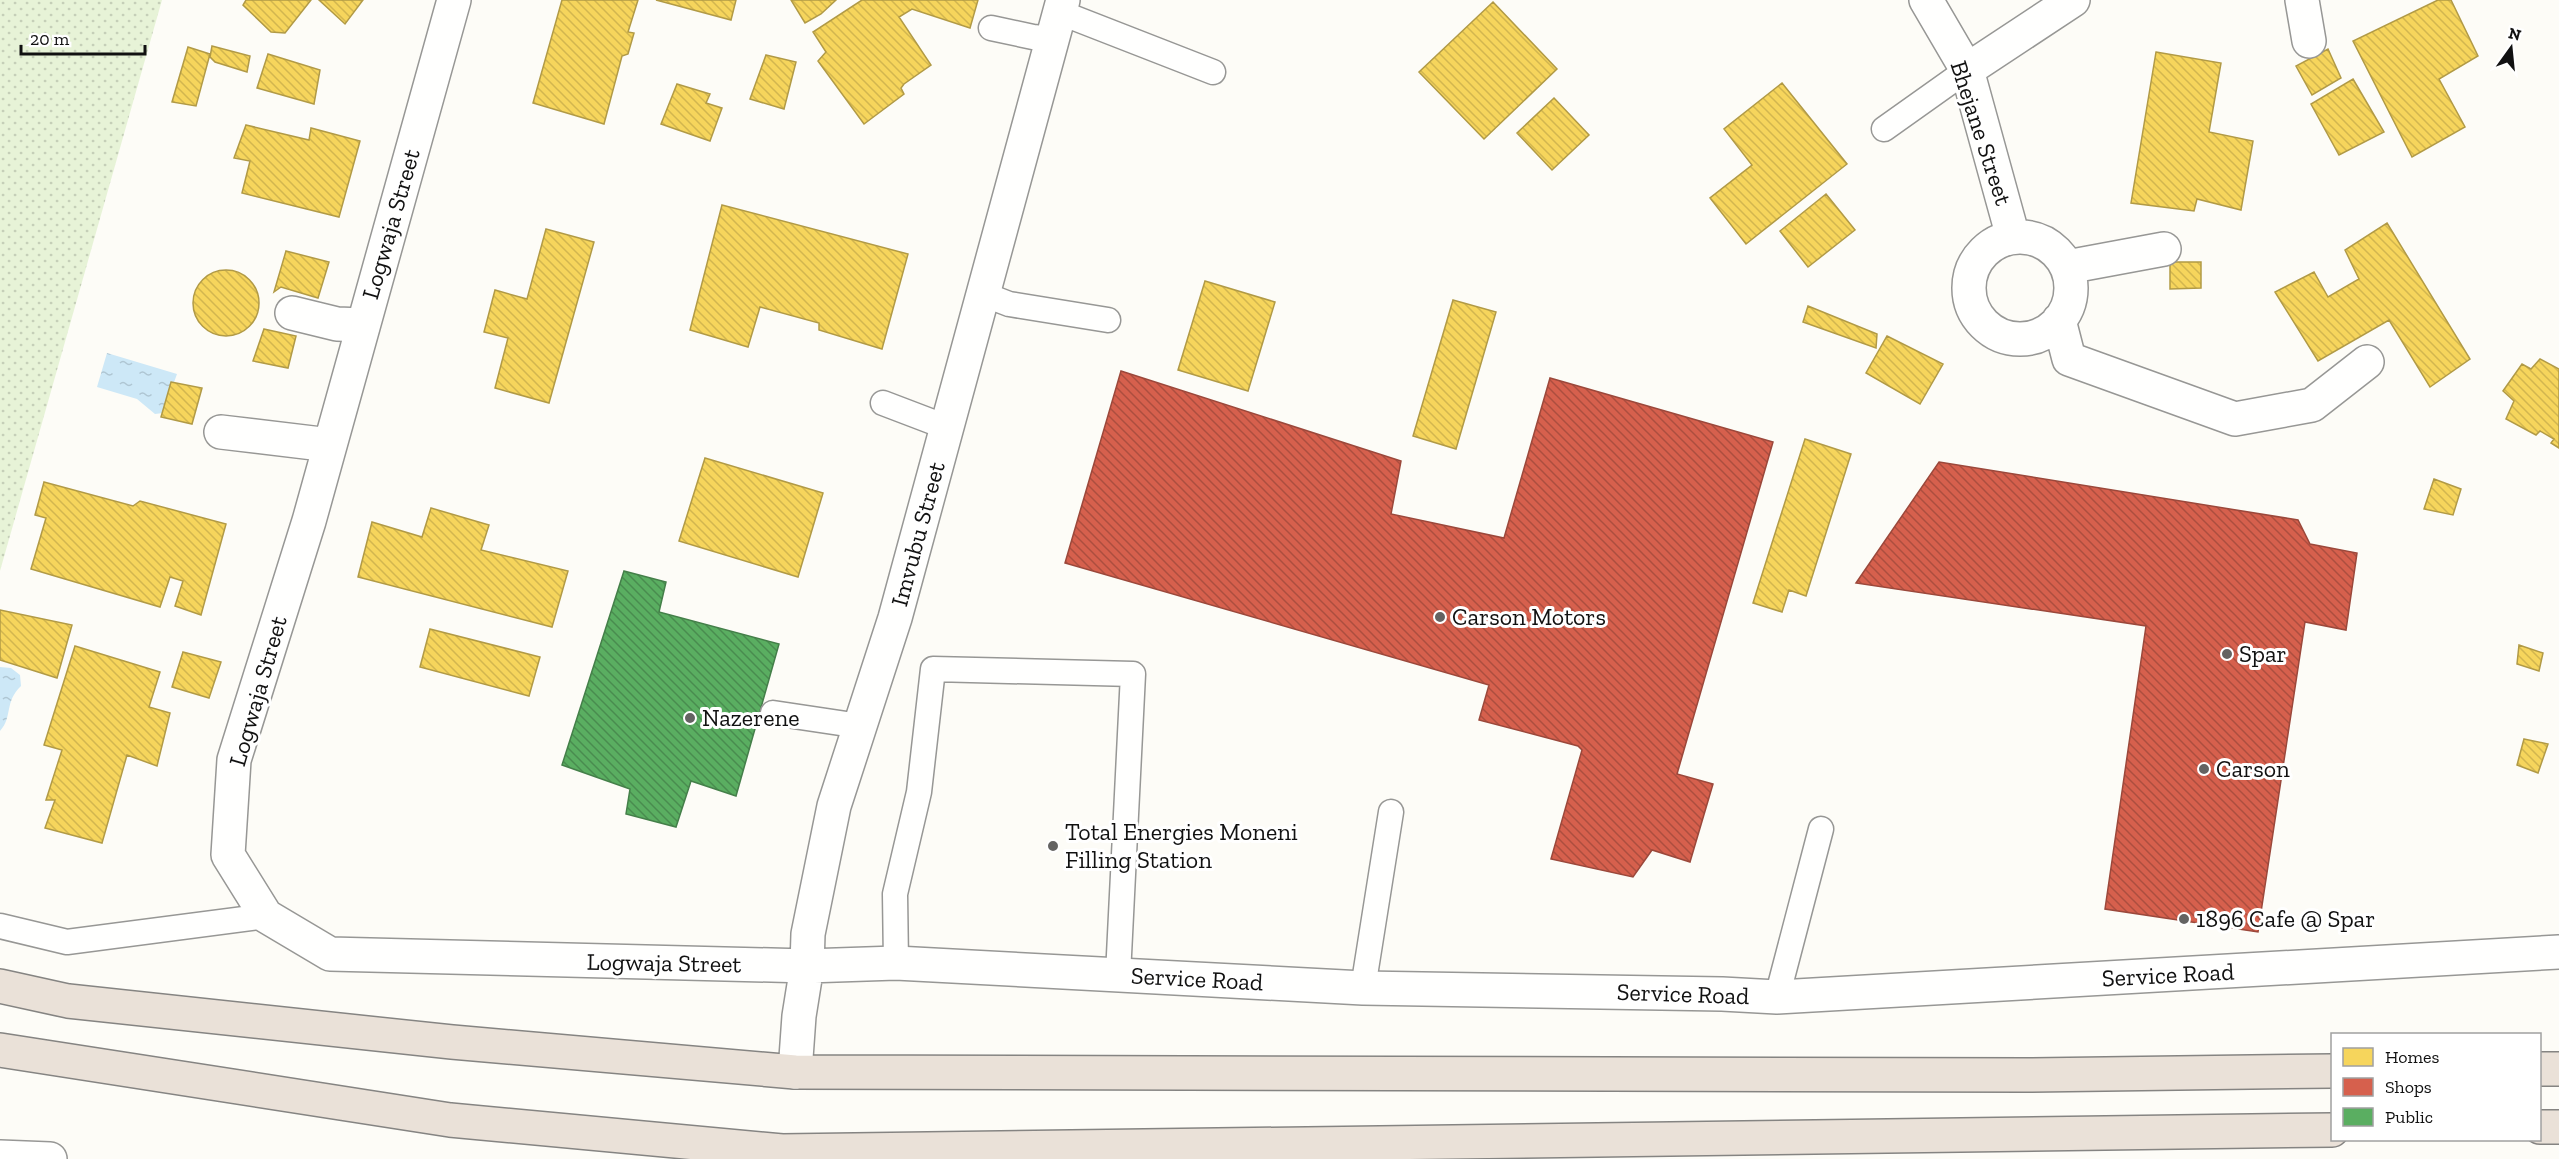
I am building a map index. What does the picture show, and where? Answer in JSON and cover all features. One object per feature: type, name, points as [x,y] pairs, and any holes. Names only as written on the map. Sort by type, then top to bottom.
[{"type":"highway","points":[[0,986],[68,1001],[452,1042],[795,1072],[2027,1075],[2331,1071]]},
{"type":"highway","points":[[0,1050],[450,1120],[782,1155],[2331,1130]]},
{"type":"highway","points":[[2541,1069],[2559,1069]]},
{"type":"highway","points":[[2541,1127],[2559,1127]]},
{"type":"street","name":"Logwaja Street","points":[[454,0],[309,521],[234,760],[228,855],[266,916],[330,954],[807,966]]},
{"type":"street","name":"Bhejane Street","points":[[1926,0],[1967,70],[2013,237]]},
{"type":"street","points":[[1967,70],[2073,0]]},
{"type":"street","points":[[2302,0],[2310,41]]},
{"type":"street","name":"Imvubu Street","points":[[795,1072],[799,1016],[807,966],[808,934],[834,806],[896,618],[1058,17]]},
{"type":"street","points":[[2013,237],[2030,237],[2045,243],[2058,253],[2067,267],[2072,283],[2070,300],[2064,315],[2053,327],[2039,336],[2022,339],[2006,337],[1990,329],[1978,316],[1971,301],[1969,284],[1973,267],[1983,253],[1996,242],[2013,237]]},
{"type":"street","points":[[2067,267],[2164,249]]},
{"type":"street","points":[[292,313],[337,324],[363,325]]},
{"type":"street","points":[[2059,320],[2069,359],[2235,419],[2312,405],[2367,362]]},
{"type":"street","points":[[221,432],[330,445]]},
{"type":"street","name":"Service Road","points":[[807,966],[896,963],[1363,988],[1722,994],[1777,997],[2559,952]]},
{"type":"street","points":[[0,1157],[50,1159]]},
{"type":"lane","points":[[991,28],[1033,37],[1058,17],[1213,72]]},
{"type":"lane","points":[[1884,129],[1967,70]]},
{"type":"lane","points":[[982,294],[1009,304],[1108,320]]},
{"type":"lane","points":[[883,403],[946,427]]},
{"type":"lane","points":[[896,963],[895,894],[919,792],[933,669],[1133,674],[1118,975]]},
{"type":"lane","points":[[773,713],[860,726]]},
{"type":"lane","points":[[1363,988],[1391,812]]},
{"type":"lane","points":[[1777,997],[1821,828]]},
{"type":"lane","points":[[0,926],[67,942],[266,916]]},
{"type":"green space","points":[[0,0],[162,0],[0,571]]},
{"type":"water","points":[[107,353],[177,374],[163,413],[155,414],[137,399],[97,387]]},
{"type":"water","points":[[0,667],[11,668],[20,675],[21,686],[12,698],[4,726],[0,731]]},
{"type":"building: Homes","points":[[246,0],[311,0],[285,33],[271,32],[243,5]]},
{"type":"building: Homes","points":[[319,0],[363,0],[345,24]]},
{"type":"building: Homes","points":[[562,0],[638,0],[628,32],[634,33],[628,54],[622,56],[604,124],[533,103]]},
{"type":"building: Homes","points":[[656,0],[736,0],[731,20]]},
{"type":"building: Homes","points":[[791,0],[836,0],[821,14],[805,23]]},
{"type":"building: Homes","points":[[862,0],[978,0],[970,28],[912,9],[899,17],[931,65],[904,84],[901,88],[904,94],[864,124],[818,61],[826,52],[813,32]]},
{"type":"building: Homes","points":[[2438,0],[2451,0],[2478,56],[2439,79],[2465,127],[2412,157],[2353,41]]},
{"type":"building: Homes","points":[[1493,2],[1557,69],[1484,139],[1419,72]]},
{"type":"building: Homes","points":[[212,46],[250,56],[247,72],[215,62],[210,57]]},
{"type":"building: Homes","points":[[188,47],[210,54],[196,106],[172,102]]},
{"type":"building: Homes","points":[[2328,49],[2341,78],[2312,95],[2296,66]]},
{"type":"building: Homes","points":[[2156,52],[2221,63],[2209,132],[2253,141],[2241,210],[2197,199],[2194,211],[2131,203]]},
{"type":"building: Homes","points":[[268,54],[320,70],[314,104],[257,88]]},
{"type":"building: Homes","points":[[766,55],[796,62],[784,109],[750,99]]},
{"type":"building: Homes","points":[[2353,79],[2384,132],[2339,155],[2311,104]]},
{"type":"building: Homes","points":[[1782,83],[1847,164],[1746,244],[1710,198],[1752,165],[1724,129]]},
{"type":"building: Homes","points":[[677,84],[710,94],[706,103],[722,108],[710,141],[661,124]]},
{"type":"building: Homes","points":[[1554,98],[1589,135],[1552,170],[1517,133]]},
{"type":"building: Homes","points":[[246,125],[309,140],[311,128],[360,141],[339,217],[242,193],[250,161],[234,158]]},
{"type":"building: Homes","points":[[1826,194],[1855,230],[1808,267],[1780,231]]},
{"type":"building: Homes","points":[[722,205],[908,254],[882,349],[819,330],[819,323],[760,307],[748,347],[690,330]]},
{"type":"building: Homes","points":[[2387,223],[2470,359],[2430,387],[2389,320],[2318,361],[2275,292],[2314,272],[2328,297],[2359,279],[2345,250]]},
{"type":"building: Homes","points":[[546,229],[594,242],[549,403],[495,388],[508,338],[484,332],[495,290],[527,299]]},
{"type":"building: Homes","points":[[286,251],[329,262],[318,298],[281,287],[274,292]]},
{"type":"building: Homes","points":[[2170,262],[2201,262],[2201,288],[2170,289]]},
{"type":"building: Homes","points":[[226,270],[239,273],[249,280],[256,290],[259,303],[256,316],[249,326],[239,333],[226,336],[213,333],[203,326],[196,316],[193,303],[196,290],[203,280],[213,273]]},
{"type":"building: Homes","points":[[1205,281],[1275,302],[1248,391],[1178,370]]},
{"type":"building: Homes","points":[[1453,300],[1496,312],[1456,449],[1413,436]]},
{"type":"building: Homes","points":[[1808,306],[1877,334],[1876,348],[1803,322]]},
{"type":"building: Homes","points":[[264,329],[296,336],[288,368],[253,361]]},
{"type":"building: Homes","points":[[1887,336],[1943,364],[1920,404],[1866,373]]},
{"type":"building: Homes","points":[[2540,359],[2559,369],[2559,448],[2551,443],[2554,439],[2540,431],[2536,435],[2506,419],[2514,401],[2503,391],[2522,364],[2531,369]]},
{"type":"building: Homes","points":[[171,382],[202,388],[192,424],[161,417]]},
{"type":"building: Homes","points":[[1805,439],[1851,454],[1806,596],[1789,590],[1782,612],[1753,603]]},
{"type":"building: Homes","points":[[705,458],[823,493],[798,577],[679,541]]},
{"type":"building: Homes","points":[[2434,479],[2461,489],[2453,515],[2424,509]]},
{"type":"building: Homes","points":[[44,482],[133,506],[140,501],[226,524],[201,615],[175,606],[183,581],[170,577],[160,607],[31,569],[46,518],[35,515]]},
{"type":"building: Homes","points":[[431,508],[489,525],[481,550],[568,571],[552,627],[358,577],[372,522],[422,537]]},
{"type":"building: Homes","points":[[0,610],[72,625],[57,678],[0,660]]},
{"type":"building: Homes","points":[[430,629],[540,657],[529,696],[420,667]]},
{"type":"building: Homes","points":[[2519,645],[2543,653],[2539,671],[2517,664]]},
{"type":"building: Homes","points":[[75,646],[160,672],[149,707],[170,713],[157,766],[127,755],[102,843],[45,828],[55,800],[46,800],[62,750],[44,745]]},
{"type":"building: Homes","points":[[183,652],[221,662],[209,698],[172,687]]},
{"type":"building: Homes","points":[[2524,739],[2548,744],[2538,773],[2517,765]]},
{"type":"building: Shops","points":[[1121,371],[1401,461],[1391,514],[1504,538],[1550,378],[1773,442],[1677,774],[1713,784],[1690,862],[1652,850],[1633,877],[1551,859],[1582,750],[1578,746],[1479,720],[1489,685],[1065,563]]},
{"type":"building: Shops","name":"Carson","points":[[1939,462],[2298,520],[2310,544],[2357,553],[2346,630],[2305,622],[2258,932],[2105,909],[2146,626],[1856,583]]},
{"type":"building: Public","points":[[624,571],[666,582],[659,612],[779,644],[736,796],[691,781],[676,827],[626,814],[630,789],[562,765]]},
{"type":"place","name":"Carson Motors","points":[[1440,617]]},
{"type":"place","name":"Spar","points":[[2227,654]]},
{"type":"place","name":"Nazerene","points":[[690,718]]},
{"type":"place","name":"Carson","points":[[2204,769]]},
{"type":"place","name":"Total Energies Moneni Filling Station","points":[[1053,846]]},
{"type":"place","name":"1896 Cafe @ Spar","points":[[2184,919]]}]
